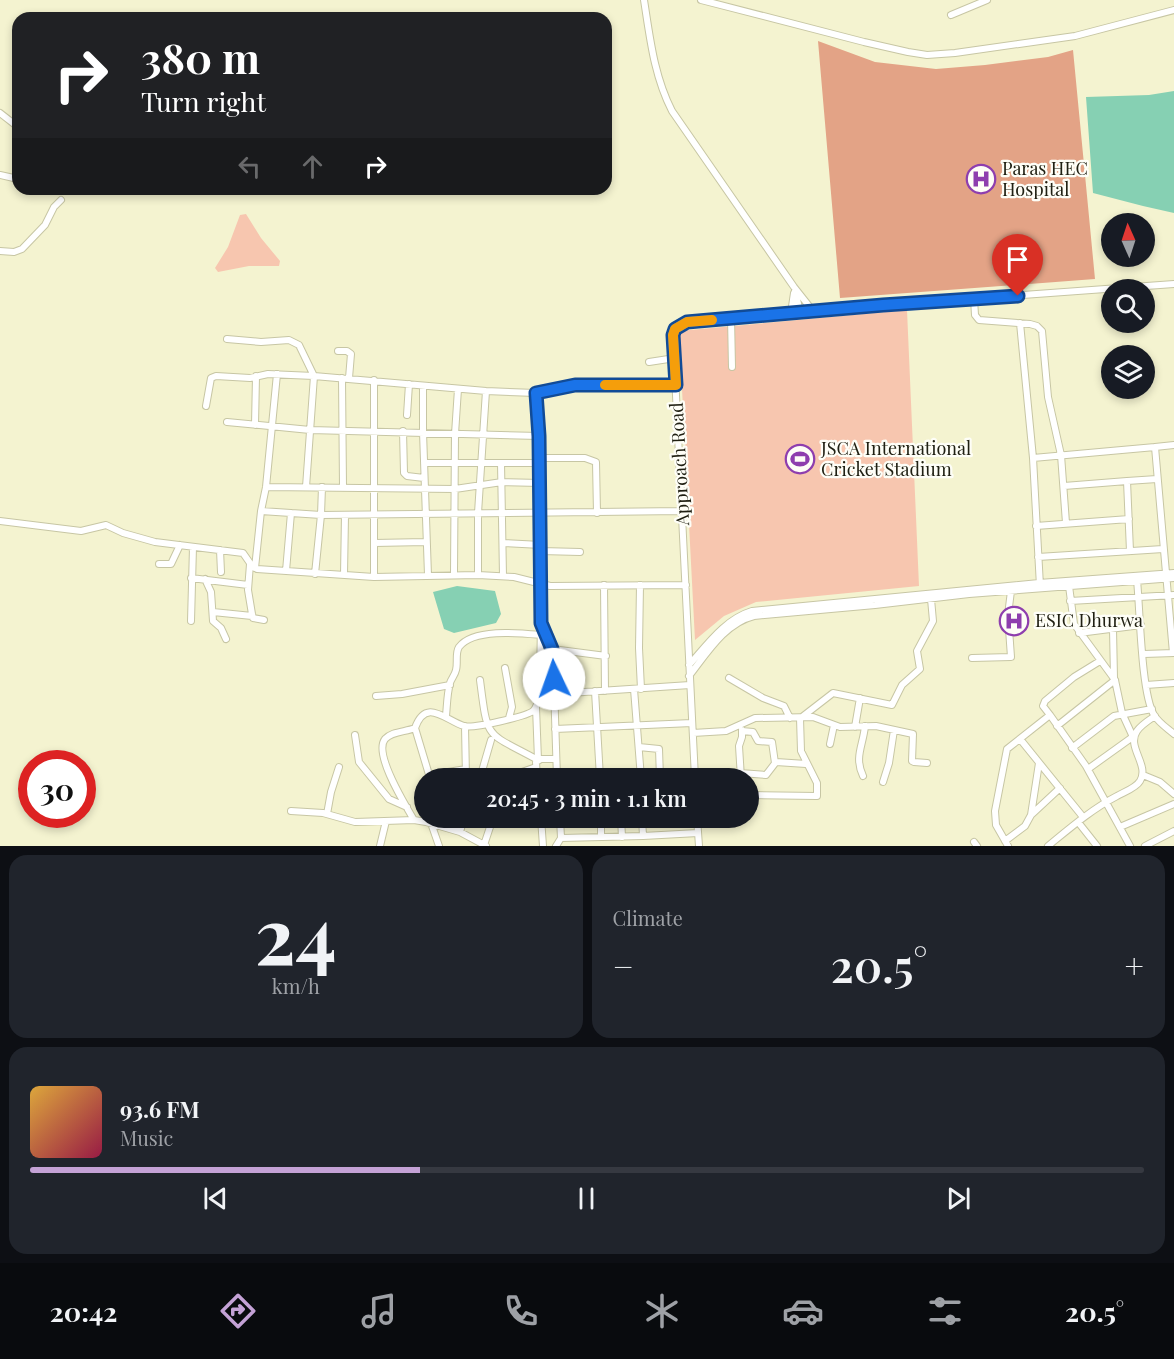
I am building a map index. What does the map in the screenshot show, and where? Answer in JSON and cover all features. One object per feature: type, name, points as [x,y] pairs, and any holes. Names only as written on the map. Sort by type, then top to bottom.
[{"type":"street","points":[[644,0],[656,68],[661,87],[672,111],[795,289],[800,312]]},
{"type":"street","points":[[701,0],[888,48],[927,55],[955,54],[1075,36],[1174,10]]},
{"type":"street","points":[[951,15],[987,0]]},
{"type":"street","points":[[0,113],[12,122]]},
{"type":"street","points":[[0,250],[14,252],[22,249],[45,225],[54,207],[61,200]]},
{"type":"street","name":"Approach Road","points":[[695,768],[673,335],[675,329],[687,322],[731,318],[1174,284]]},
{"type":"street","points":[[795,289],[801,290],[815,311]]},
{"type":"street","points":[[791,313],[795,289]]},
{"type":"street","points":[[974,299],[975,315],[979,320],[1034,324],[1042,331],[1048,397],[1061,455],[1066,523]]},
{"type":"street","points":[[731,318],[732,367]]},
{"type":"street","points":[[1020,323],[1033,458],[1040,586]]},
{"type":"street","points":[[227,339],[261,342],[289,340],[300,345],[314,376],[306,487]]},
{"type":"street","points":[[338,351],[351,354],[345,378],[342,432],[343,487]]},
{"type":"street","points":[[649,362],[675,358]]},
{"type":"street","points":[[252,616],[248,585],[266,487],[277,374]]},
{"type":"street","points":[[206,406],[211,378],[277,374],[536,393],[575,385],[676,385]]},
{"type":"street","points":[[255,425],[256,376]]},
{"type":"street","points":[[374,380],[374,577]]},
{"type":"street","points":[[406,415],[409,384]]},
{"type":"street","points":[[423,386],[428,575]]},
{"type":"street","points":[[454,574],[455,434],[458,389]]},
{"type":"street","points":[[478,574],[478,513],[486,391]]},
{"type":"street","points":[[536,393],[540,460],[542,584],[541,689],[536,707],[537,768]]},
{"type":"street","points":[[227,422],[342,432],[403,431],[539,436]]},
{"type":"street","points":[[403,431],[404,473],[407,476],[424,478]]},
{"type":"street","points":[[1033,458],[1174,446]]},
{"type":"street","points":[[1143,654],[1173,653],[1170,595],[1165,576],[1155,447]]},
{"type":"street","points":[[424,463],[481,464],[585,458],[594,460],[597,513]]},
{"type":"street","points":[[501,463],[503,576]]},
{"type":"street","points":[[1064,486],[1157,479]]},
{"type":"street","points":[[1127,481],[1130,551]]},
{"type":"street","points":[[266,487],[455,489],[502,482],[540,483]]},
{"type":"street","points":[[315,574],[322,487]]},
{"type":"street","points":[[261,511],[321,515],[425,515],[682,511]]},
{"type":"street","points":[[286,571],[291,513]]},
{"type":"street","points":[[344,575],[345,515]]},
{"type":"street","points":[[1036,525],[1129,519]]},
{"type":"street","points":[[0,521],[81,531],[106,525],[123,533],[155,542],[243,553],[252,566],[315,574],[374,577],[478,574],[503,576],[542,584],[686,585]]},
{"type":"street","points":[[374,543],[426,542]]},
{"type":"street","points":[[504,543],[580,552]]},
{"type":"street","points":[[159,564],[171,564],[180,545]]},
{"type":"street","points":[[191,621],[192,547]]},
{"type":"street","points":[[1038,556],[1163,549]]},
{"type":"street","points":[[220,550],[221,572]]},
{"type":"street","points":[[689,676],[723,634],[749,617],[1011,591],[1040,586],[1137,580],[1174,573]]},
{"type":"street","points":[[689,666],[723,628],[741,615],[752,611],[1165,576],[1174,578]]},
{"type":"street","points":[[191,578],[248,585]]},
{"type":"street","points":[[205,579],[211,592],[214,623],[222,629],[226,639]]},
{"type":"street","points":[[1137,580],[1146,685],[1153,712],[1174,734]]},
{"type":"street","points":[[604,585],[605,691]]},
{"type":"street","points":[[640,585],[637,725],[640,768]]},
{"type":"street","points":[[1069,586],[1072,620],[1079,633],[1115,679]]},
{"type":"street","points":[[972,658],[1007,659],[1011,657],[1008,615],[1011,591]]},
{"type":"street","points":[[1070,601],[1170,595]]},
{"type":"street","points":[[759,795],[817,797],[817,783],[806,764],[800,747],[801,718],[831,693],[892,706],[902,685],[920,669],[917,651],[933,621],[931,599]]},
{"type":"street","points":[[213,612],[252,616],[255,619],[264,620]]},
{"type":"street","points":[[541,623],[552,649],[556,768]]},
{"type":"street","points":[[1079,633],[1141,626]]},
{"type":"street","points":[[1049,846],[1106,801],[1136,785],[1143,775],[1134,737],[1122,713],[1115,679],[1113,629]]},
{"type":"street","points":[[446,716],[450,686],[456,673],[457,651],[464,643],[475,637],[489,634],[541,635]]},
{"type":"street","points":[[552,649],[606,656]]},
{"type":"street","points":[[1100,661],[1074,677],[1045,701],[1043,706],[1088,770],[1130,846]]},
{"type":"street","points":[[505,668],[512,707],[509,718]]},
{"type":"street","points":[[729,678],[763,698],[784,706],[790,718]]},
{"type":"street","points":[[1057,726],[1115,679]]},
{"type":"street","points":[[480,680],[486,725],[496,739],[537,764]]},
{"type":"street","points":[[1146,685],[1174,683]]},
{"type":"street","points":[[541,689],[546,693],[554,694],[690,685]]},
{"type":"street","points":[[376,696],[450,686]]},
{"type":"street","points":[[595,691],[599,768]]},
{"type":"street","points":[[855,727],[860,698]]},
{"type":"street","points":[[427,768],[415,728],[419,718],[424,714],[434,712],[465,726],[486,725],[532,712],[536,707]]},
{"type":"street","points":[[1072,748],[1106,721],[1122,713],[1153,712]]},
{"type":"street","points":[[1088,770],[1134,737],[1153,712]]},
{"type":"street","points":[[1050,715],[1007,749],[996,811],[996,825],[1007,843],[1025,826],[1031,815],[1060,788]]},
{"type":"street","points":[[693,733],[723,731],[755,718],[816,718],[843,728],[876,726],[914,735],[912,760],[927,763]]},
{"type":"street","points":[[555,729],[692,723]]},
{"type":"street","points":[[738,724],[742,731],[739,747],[740,768]]},
{"type":"street","points":[[830,744],[834,725]]},
{"type":"street","points":[[465,726],[466,768]]},
{"type":"street","points":[[863,776],[858,761],[865,726]]},
{"type":"street","points":[[291,811],[327,814],[348,822],[414,820],[384,762],[382,746],[388,737],[415,728]]},
{"type":"street","points":[[883,782],[889,763],[894,730]]},
{"type":"street","points":[[742,731],[753,732],[758,741],[772,741],[775,763],[766,775],[759,775]]},
{"type":"street","points":[[354,735],[359,762],[389,799],[407,808]]},
{"type":"street","points":[[1020,739],[1060,788],[1097,846]]},
{"type":"street","points":[[483,768],[491,741]]},
{"type":"street","points":[[639,747],[658,748],[659,768]]},
{"type":"street","points":[[529,768],[556,759]]},
{"type":"street","points":[[775,763],[806,764]]},
{"type":"street","points":[[1031,815],[1040,763]]},
{"type":"street","points":[[327,814],[330,792],[339,767]]},
{"type":"street","points":[[1143,775],[1160,782],[1174,794]]},
{"type":"street","points":[[1120,827],[1174,804]]},
{"type":"street","points":[[380,846],[386,821]]},
{"type":"street","points":[[433,828],[439,846]]},
{"type":"street","points":[[450,828],[485,846],[490,828]]},
{"type":"street","points":[[460,832],[461,828]]},
{"type":"street","points":[[542,828],[543,846]]},
{"type":"street","points":[[556,846],[561,838],[560,828]]},
{"type":"street","points":[[601,828],[601,837]]},
{"type":"street","points":[[622,828],[622,837]]},
{"type":"street","points":[[643,828],[643,836]]},
{"type":"street","points":[[698,828],[699,846]]},
{"type":"street","points":[[1145,846],[1174,831]]},
{"type":"street","points":[[561,838],[698,832]]},
{"type":"shaded area","points":[[818,41],[875,62],[936,69],[1048,57],[1073,50],[1095,279],[840,298]]},
{"type":"shaded area","points":[[1174,91],[1174,213],[1093,193],[1086,97],[1149,95]]},
{"type":"shaded area","points":[[246,214],[261,238],[280,261],[279,266],[249,266],[218,272],[215,268],[228,247],[240,215]]},
{"type":"shaded area","name":"JSCA International Cricket Stadium","points":[[907,310],[919,586],[756,602],[724,616],[695,640],[679,331]]},
{"type":"shaded area","points":[[457,586],[495,591],[501,614],[496,623],[454,633],[444,629],[433,592]]},
{"type":"slow traffic","points":[[605,385],[676,385],[673,335],[675,329],[687,322],[712,320]]},
{"type":"place","name":"Paras HEC Hospital","points":[[981,179]]},
{"type":"place","name":"JSCA International Cricket Stadium","points":[[800,459]]},
{"type":"place","name":"ESIC Dhurwa","points":[[1014,621]]},
{"type":"route","points":[[554,679],[552,649],[541,623],[539,436],[536,393],[568,385],[676,385],[673,335],[675,329],[687,322],[1018,296]]}]
